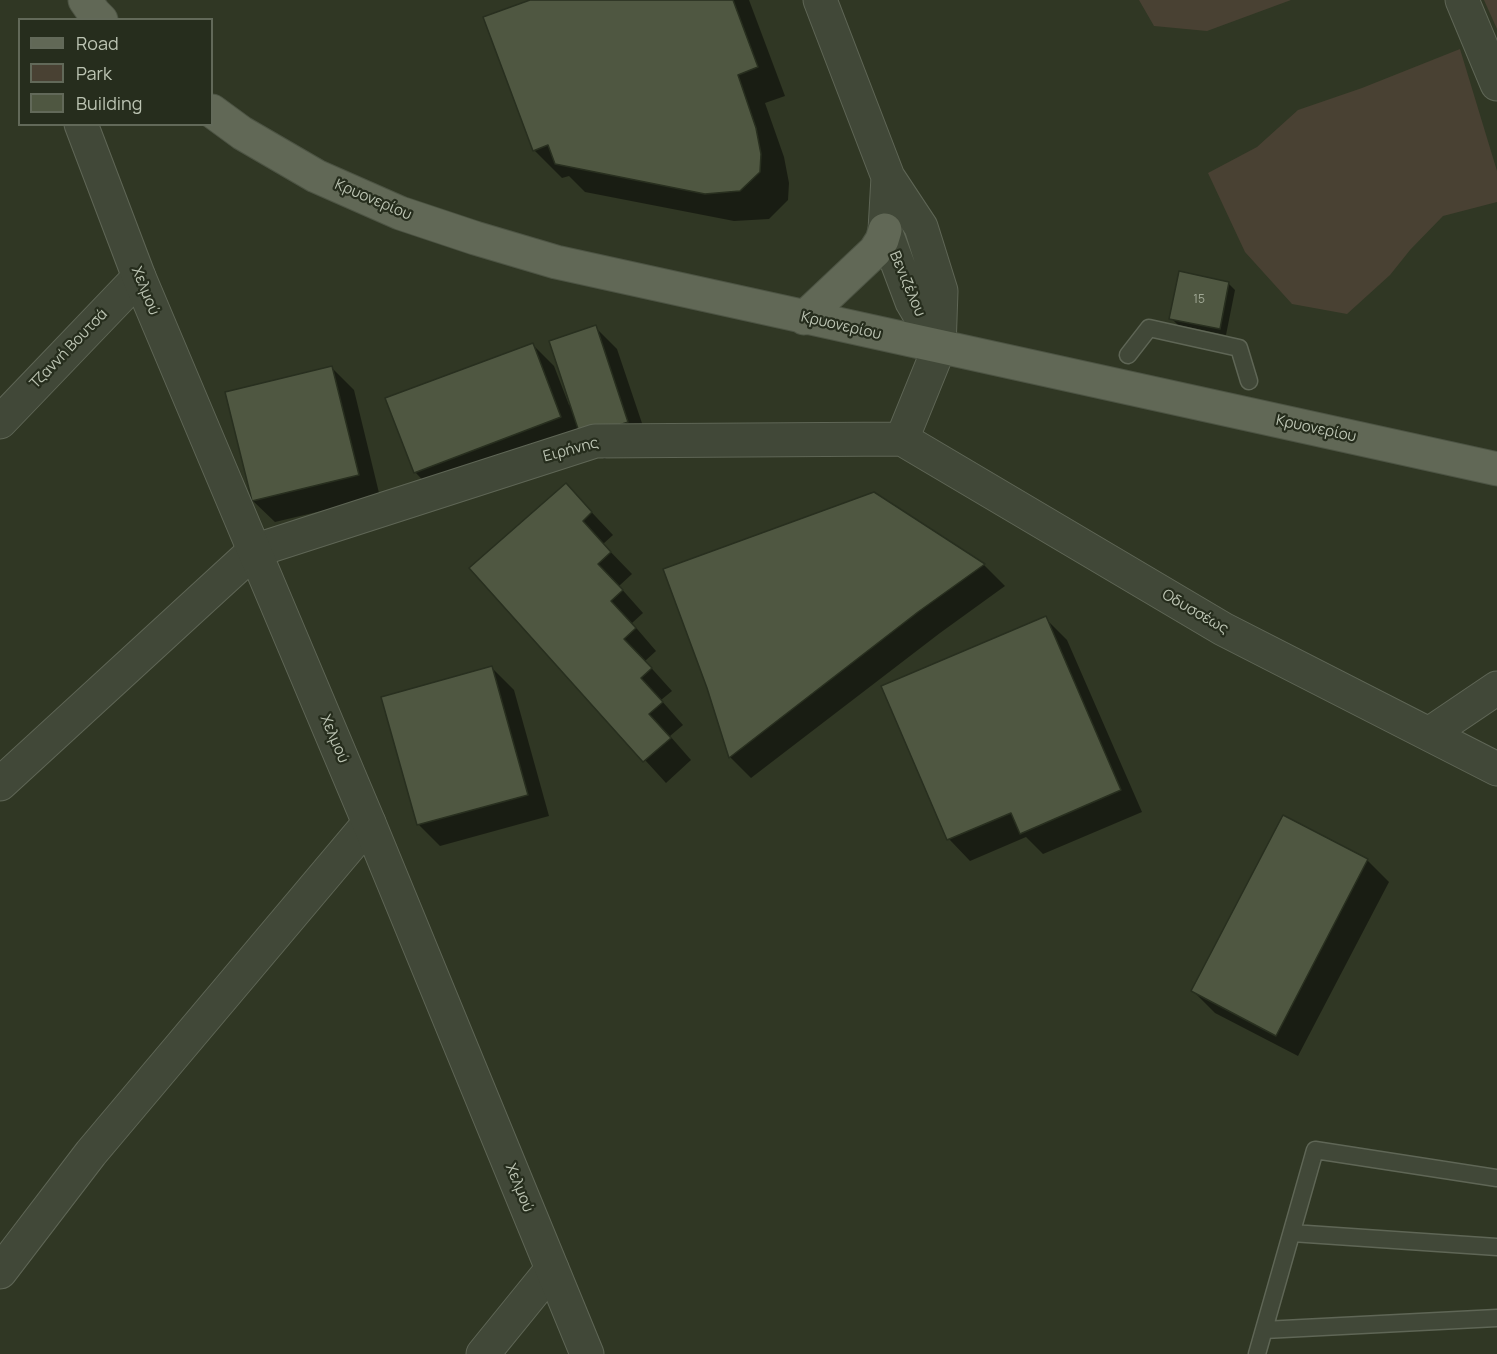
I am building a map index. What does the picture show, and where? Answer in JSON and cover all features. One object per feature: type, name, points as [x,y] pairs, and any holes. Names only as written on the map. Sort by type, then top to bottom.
[{"type":"main road","name":"Κρυονερίου","points":[[213,112],[242,133],[316,176],[400,213],[556,262],[1497,469]]},
{"type":"main road","points":[[804,318],[875,251],[885,230]]},
{"type":"street","name":"Βενιζέλου","points":[[820,0],[888,177],[921,227],[941,291],[939,348]]},
{"type":"street","points":[[1462,0],[1497,84]]},
{"type":"street","name":"Χελμού","points":[[82,126],[139,277],[369,823],[587,1354]]},
{"type":"street","name":"Βενιζέλου","points":[[888,177],[885,230],[912,302],[939,348]]},
{"type":"street","name":"Τζαννή Βουτσά","points":[[0,422],[139,277]]},
{"type":"street","points":[[902,439],[939,348]]},
{"type":"street","name":"Ειρήνης","points":[[254,551],[595,441],[902,439]]},
{"type":"street","name":"Οδυσσέως","points":[[902,439],[1223,629],[1497,769]]},
{"type":"street","points":[[0,784],[254,551]]},
{"type":"street","points":[[1429,734],[1497,688]]},
{"type":"street","points":[[0,1272],[91,1153],[369,823]]},
{"type":"street","points":[[483,1354],[552,1269]]},
{"type":"lane","points":[[1128,355],[1149,328],[1239,348],[1249,381]]},
{"type":"lane","points":[[1257,1354],[1315,1150],[1497,1178]]},
{"type":"lane","points":[[1292,1233],[1497,1247]]},
{"type":"lane","points":[[1264,1330],[1497,1318]]},
{"type":"green space","points":[[1139,0],[1291,0],[1207,31],[1154,26]]},
{"type":"green space","points":[[1484,0],[1497,0],[1497,29]]},
{"type":"green space","points":[[1460,49],[1497,171],[1497,202],[1443,216],[1410,250],[1390,275],[1347,314],[1292,304],[1245,252],[1208,173],[1257,147],[1298,110],[1362,88]]},
{"type":"building","points":[[530,0],[733,0],[758,67],[738,75],[756,128],[761,154],[760,172],[740,191],[705,194],[555,164],[548,145],[533,151],[483,17]]},
{"type":"building","points":[[1179,271],[1229,282],[1220,329],[1169,319]]},
{"type":"building","points":[[596,325],[628,422],[581,438],[549,341]]},
{"type":"building","points":[[533,343],[561,417],[414,473],[385,398]]},
{"type":"building","points":[[332,366],[359,475],[252,501],[225,392]]},
{"type":"building","points":[[566,483],[592,512],[583,521],[611,552],[598,564],[623,590],[611,601],[636,628],[624,639],[652,668],[641,678],[663,702],[649,714],[671,738],[643,762],[469,568]]},
{"type":"building","points":[[874,492],[985,564],[918,612],[729,758],[707,688],[663,569]]},
{"type":"building","points":[[1046,616],[1121,790],[1020,834],[1011,813],[947,840],[881,686]]},
{"type":"building","points":[[492,666],[528,795],[417,825],[381,697]]},
{"type":"building","points":[[1283,815],[1368,859],[1276,1036],[1191,991]]}]
